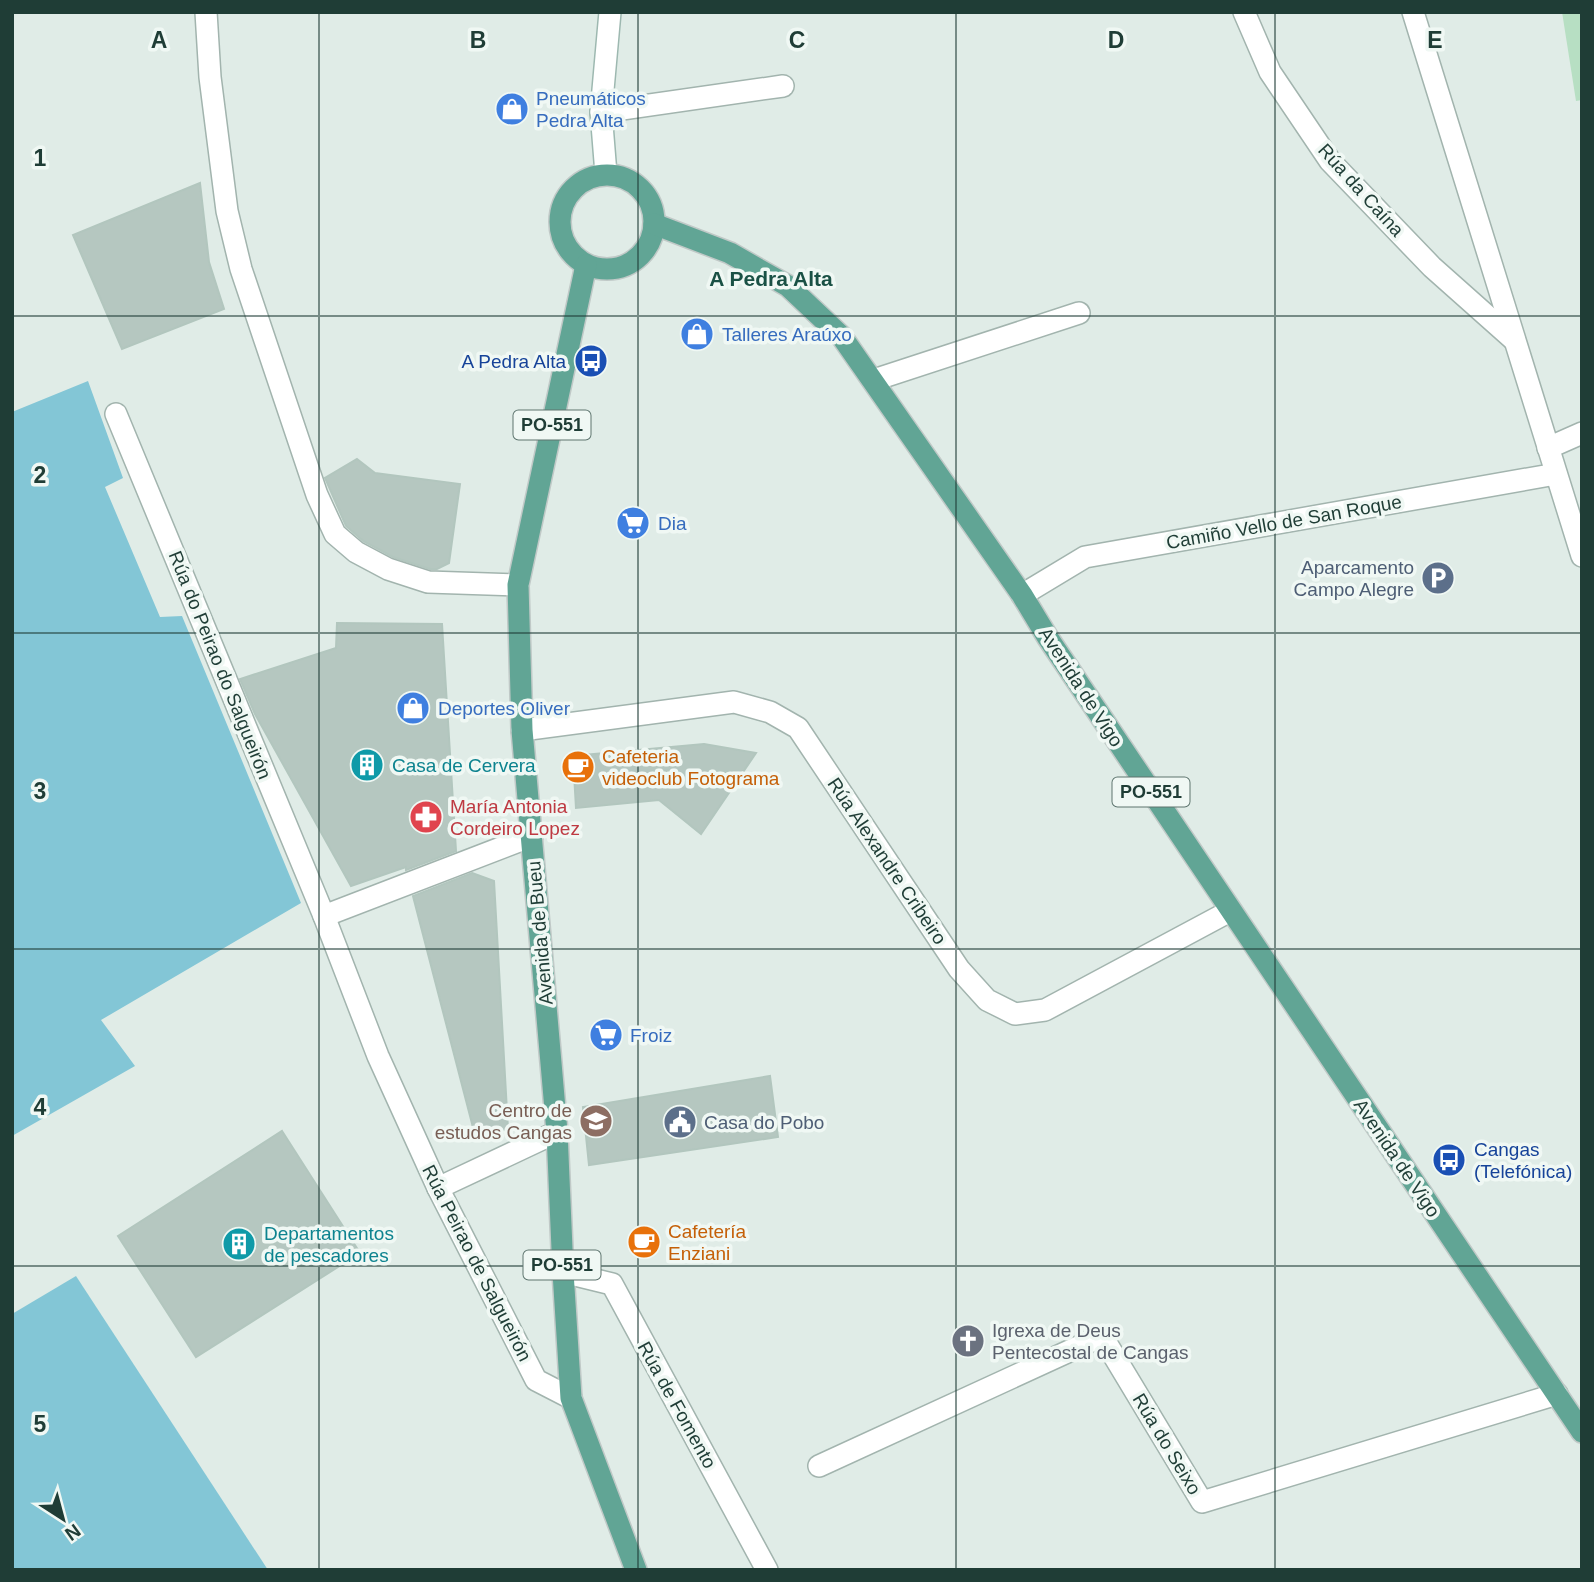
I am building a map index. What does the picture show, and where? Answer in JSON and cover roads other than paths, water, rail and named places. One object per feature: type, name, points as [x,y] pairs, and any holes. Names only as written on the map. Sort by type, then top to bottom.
[{"type":"main road","points":[[606,174],[635,184],[646,195],[653,209],[654,224],[651,240],[643,253],[631,263],[616,269],[586,265],[573,256],[564,243],[559,228],[560,212],[566,197],[576,185],[590,177],[606,174]]},
{"type":"main road","name":"Avenida de Vigo","points":[[654,224],[730,253],[788,286],[842,337],[1022,595],[1230,911],[1582,1432]]},
{"type":"main road","name":"Avenida de Bueu","points":[[571,1398],[557,1132],[522,730],[518,585],[586,265]]},
{"type":"main road","name":"PO-551","points":[[571,1398],[636,1570]]},
{"type":"street","points":[[206,12],[210,77],[227,211],[239,257],[317,495],[335,534],[356,552],[388,569],[428,582],[518,585]]},
{"type":"street","points":[[606,174],[601,112],[610,12]]},
{"type":"street","name":"Rúa da Caína","points":[[1244,12],[1270,72],[1331,161],[1432,267],[1514,340]]},
{"type":"street","points":[[1413,12],[1582,556]]},
{"type":"street","points":[[601,112],[783,86]]},
{"type":"street","points":[[874,380],[1079,313]]},
{"type":"street","name":"Rúa do Peirao do Salgueirón","points":[[116,414],[324,916]]},
{"type":"street","points":[[1548,448],[1582,433]]},
{"type":"street","name":"Camiño Vello de San Roque","points":[[1022,595],[1085,557],[1556,474]]},
{"type":"street","name":"Rúa Alexandre Cribeiro","points":[[522,730],[734,702],[770,712],[798,728],[958,969],[987,1000],[1014,1014],[1045,1010],[1230,911]]},
{"type":"street","points":[[324,916],[532,836]]},
{"type":"street","name":"Rúa Peirao de Salgueirón","points":[[324,916],[378,1056],[438,1188],[536,1380],[571,1398]]},
{"type":"street","points":[[438,1188],[557,1132]]},
{"type":"street","name":"Rúa de Fomento","points":[[563,1272],[612,1284],[767,1570]]},
{"type":"street","name":"Rúa do Seixo","points":[[819,1466],[1102,1336],[1202,1502],[1557,1394]]},
{"type":"water","points":[[88,381],[123,478],[105,487],[160,617],[182,616],[301,903],[101,1020],[135,1066],[12,1136],[12,412]]},
{"type":"water","points":[[76,1276],[268,1570],[12,1570],[12,1314]]},
{"type":"place","name":"Pneumáticos Pedra Alta","points":[[512,109]]},
{"type":"place","name":"Talleres Araúxo","points":[[697,334]]},
{"type":"place","name":"A Pedra Alta","points":[[591,361]]},
{"type":"place","name":"Dia","points":[[633,523]]},
{"type":"place","name":"Aparcamento Campo Alegre","points":[[1438,578]]},
{"type":"place","name":"Deportes Oliver","points":[[413,708]]},
{"type":"place","name":"Casa de Cervera","points":[[367,765]]},
{"type":"place","name":"Cafeteria videoclub Fotograma","points":[[578,767]]},
{"type":"place","name":"María Antonia Cordeiro Lopez","points":[[426,817]]},
{"type":"place","name":"Froiz","points":[[606,1035]]},
{"type":"place","name":"Centro de estudos Cangas","points":[[596,1121]]},
{"type":"place","name":"Casa do Pobo","points":[[680,1122]]},
{"type":"place","name":"Cangas (Telefónica)","points":[[1449,1160]]},
{"type":"place","name":"Cafetería Enziani","points":[[644,1242]]},
{"type":"place","name":"Departamentos de pescadores","points":[[239,1244]]},
{"type":"place","name":"Igrexa de Deus Pentecostal de Cangas","points":[[968,1341]]},
{"type":"district","name":"A Pedra Alta","points":[[771,278]]}]
